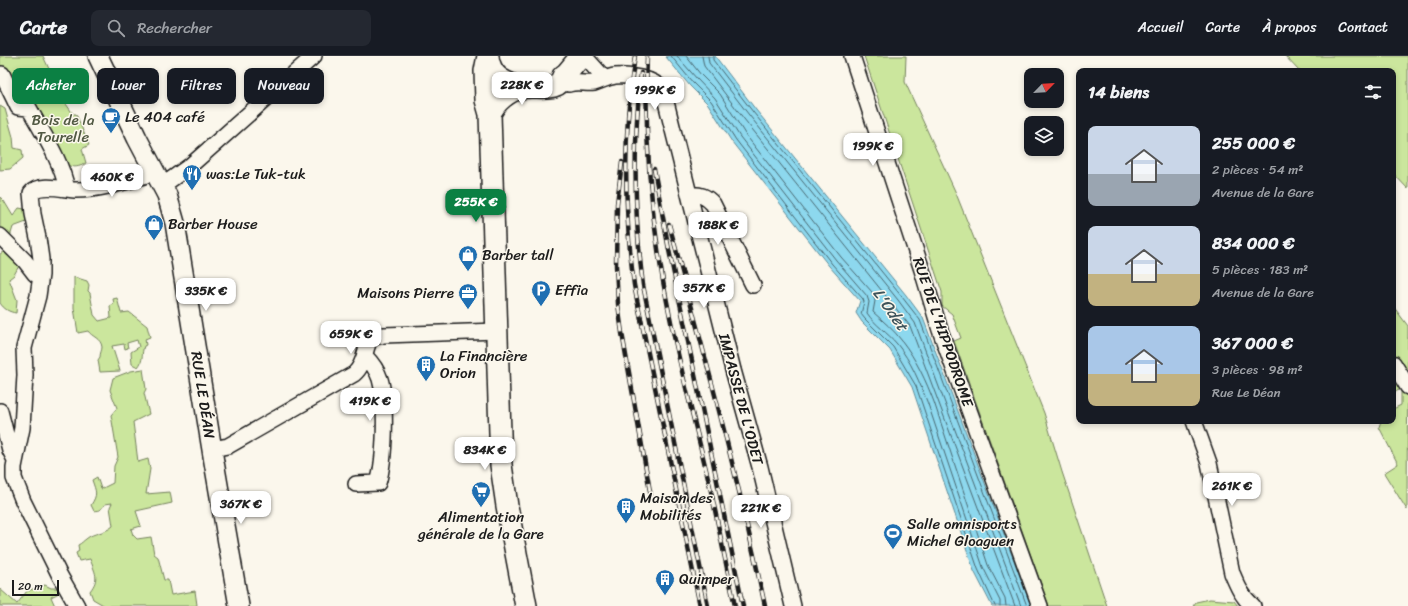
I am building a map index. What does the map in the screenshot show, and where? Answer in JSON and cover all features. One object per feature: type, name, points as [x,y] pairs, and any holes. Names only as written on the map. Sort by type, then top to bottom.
[{"type":"main road","points":[[490,114],[495,104],[507,95],[521,88],[550,87],[562,82],[563,76],[581,56]]},
{"type":"main road","points":[[488,57],[485,71],[486,100],[490,114],[499,418],[503,479],[508,516],[526,606]]},
{"type":"street","name":"RUE LE DÉAN","points":[[98,56],[171,206],[177,232],[239,606]]},
{"type":"street","points":[[77,606],[60,576],[20,495],[14,478],[15,460],[22,428],[25,375],[24,348],[38,296],[41,275],[41,259],[31,193],[37,189],[74,190],[94,188],[138,178],[158,179],[191,164],[314,56]]},
{"type":"street","points":[[584,56],[605,79]]},
{"type":"street","name":"RUE DE L'HIPPODROME","points":[[852,56],[922,270],[940,330],[1040,606]]},
{"type":"street","points":[[488,57],[490,65],[496,75],[521,88]]},
{"type":"street","points":[[2,74],[18,107],[29,108],[57,162],[64,177],[67,189]]},
{"type":"street","name":"IMPASSE DE L'ODET","points":[[562,82],[569,84],[572,82],[587,83],[615,76],[636,78],[654,82],[663,90],[733,370],[760,467],[793,606]]},
{"type":"street","points":[[690,195],[703,195],[713,204],[753,285]]},
{"type":"street","points":[[0,236],[25,261],[35,274],[41,275]]},
{"type":"street","points":[[212,449],[228,446],[347,378],[360,368],[370,339],[378,336],[497,331]]},
{"type":"street","points":[[356,484],[378,483],[384,438],[382,390],[377,371],[365,356]]},
{"type":"street","points":[[1396,368],[1408,387]]},
{"type":"street","points":[[0,411],[10,450],[15,460]]},
{"type":"street","points":[[1195,424],[1209,463],[1232,573],[1238,588],[1253,606]]},
{"type":"green space","name":"Bois de la Tourelle","points":[[0,56],[43,56],[49,68],[12,68],[12,88],[0,72]]},
{"type":"green space","points":[[864,56],[906,56],[905,82],[955,191],[1044,413],[1107,606],[1049,606],[954,341],[961,338],[952,314],[942,306],[942,292]]},
{"type":"green space","points":[[1285,56],[1408,56],[1408,189],[1396,176],[1396,68],[1296,68]]},
{"type":"green space","name":"Bois de la Tourelle","points":[[32,104],[66,104],[73,114],[76,114],[89,145],[82,149],[86,163],[81,166],[72,167],[61,160],[55,152]]},
{"type":"green space","name":"Bois de la Tourelle","points":[[0,106],[5,109],[13,137],[14,148],[22,150],[23,158],[10,169],[0,170]]},
{"type":"green space","points":[[0,197],[13,216],[19,208],[24,209],[27,213],[29,221],[13,227],[10,237],[0,230]]},
{"type":"green space","points":[[7,249],[21,262],[14,275],[9,279],[17,300],[16,313],[7,310],[0,303],[0,254]]},
{"type":"green space","points":[[74,277],[87,281],[94,315],[99,321],[111,318],[110,306],[114,304],[113,299],[117,298],[121,313],[129,312],[147,326],[150,337],[145,339],[146,345],[144,346],[141,362],[138,367],[132,364],[131,352],[139,347],[137,340],[127,343],[128,348],[125,349],[124,344],[112,346],[120,371],[100,372],[98,360],[102,347],[100,342],[88,331],[78,333],[74,308]]},
{"type":"green space","points":[[1396,310],[1408,326],[1407,510],[1384,473],[1398,464],[1379,427],[1380,424],[1396,424],[1396,408],[1401,405],[1401,389],[1396,392]]},
{"type":"green space","points":[[143,369],[146,389],[144,393],[149,414],[133,422],[138,462],[148,459],[150,469],[146,494],[170,492],[172,503],[136,511],[141,526],[131,529],[133,535],[137,539],[151,537],[154,554],[158,557],[164,580],[168,580],[171,595],[195,591],[197,605],[195,606],[105,606],[93,599],[90,591],[95,582],[96,575],[90,559],[79,561],[76,553],[79,551],[78,545],[92,535],[110,529],[113,526],[110,507],[112,503],[105,504],[100,510],[94,511],[91,505],[96,493],[92,480],[97,477],[101,489],[113,483],[114,466],[118,457],[111,415],[117,408],[110,390],[113,378],[131,371]]},
{"type":"green space","points":[[45,585],[51,588],[57,588],[61,592],[51,597],[55,606],[0,606],[0,589],[17,604],[27,591]]},
{"type":"green space","points":[[1210,599],[1234,601],[1238,606],[1193,606],[1196,602]]},
{"type":"water","name":"L'Odet","points":[[715,56],[756,110],[923,318],[1031,606],[992,606],[974,571],[912,387],[890,350],[862,322],[856,313],[860,301],[829,266],[732,142],[708,104],[690,86],[666,57]]},
{"type":"railway","points":[[635,56],[628,113],[626,170],[628,228],[634,285],[700,606]]},
{"type":"railway","points":[[647,56],[646,89],[648,154],[658,253],[674,338],[709,482],[735,606]]},
{"type":"railway","points":[[641,73],[637,126],[636,206],[643,285],[708,606]]},
{"type":"railway","points":[[622,162],[617,204],[616,265],[618,304],[651,497]]},
{"type":"railway","points":[[654,169],[669,250],[743,606]]},
{"type":"railway","points":[[669,224],[744,510],[765,606]]},
{"type":"place","name":"Le 404 café","points":[[111,134]]},
{"type":"place","name":"was:Le Tuk-tuk","points":[[192,191]]},
{"type":"place","name":"Barber House","points":[[154,241]]},
{"type":"place","name":"Barber tall","points":[[468,272]]},
{"type":"place","name":"Effia","points":[[541,307]]},
{"type":"place","name":"Maisons Pierre","points":[[468,310]]},
{"type":"place","name":"La Financière Orion","points":[[426,382]]},
{"type":"place","name":"Alimentation générale de la Gare","points":[[481,508]]},
{"type":"place","name":"Maison des Mobilités","points":[[626,524]]},
{"type":"place","name":"Salle omnisports Michel Gloaguen","points":[[893,550]]},
{"type":"place","name":"Quimper","points":[[665,596]]}]
